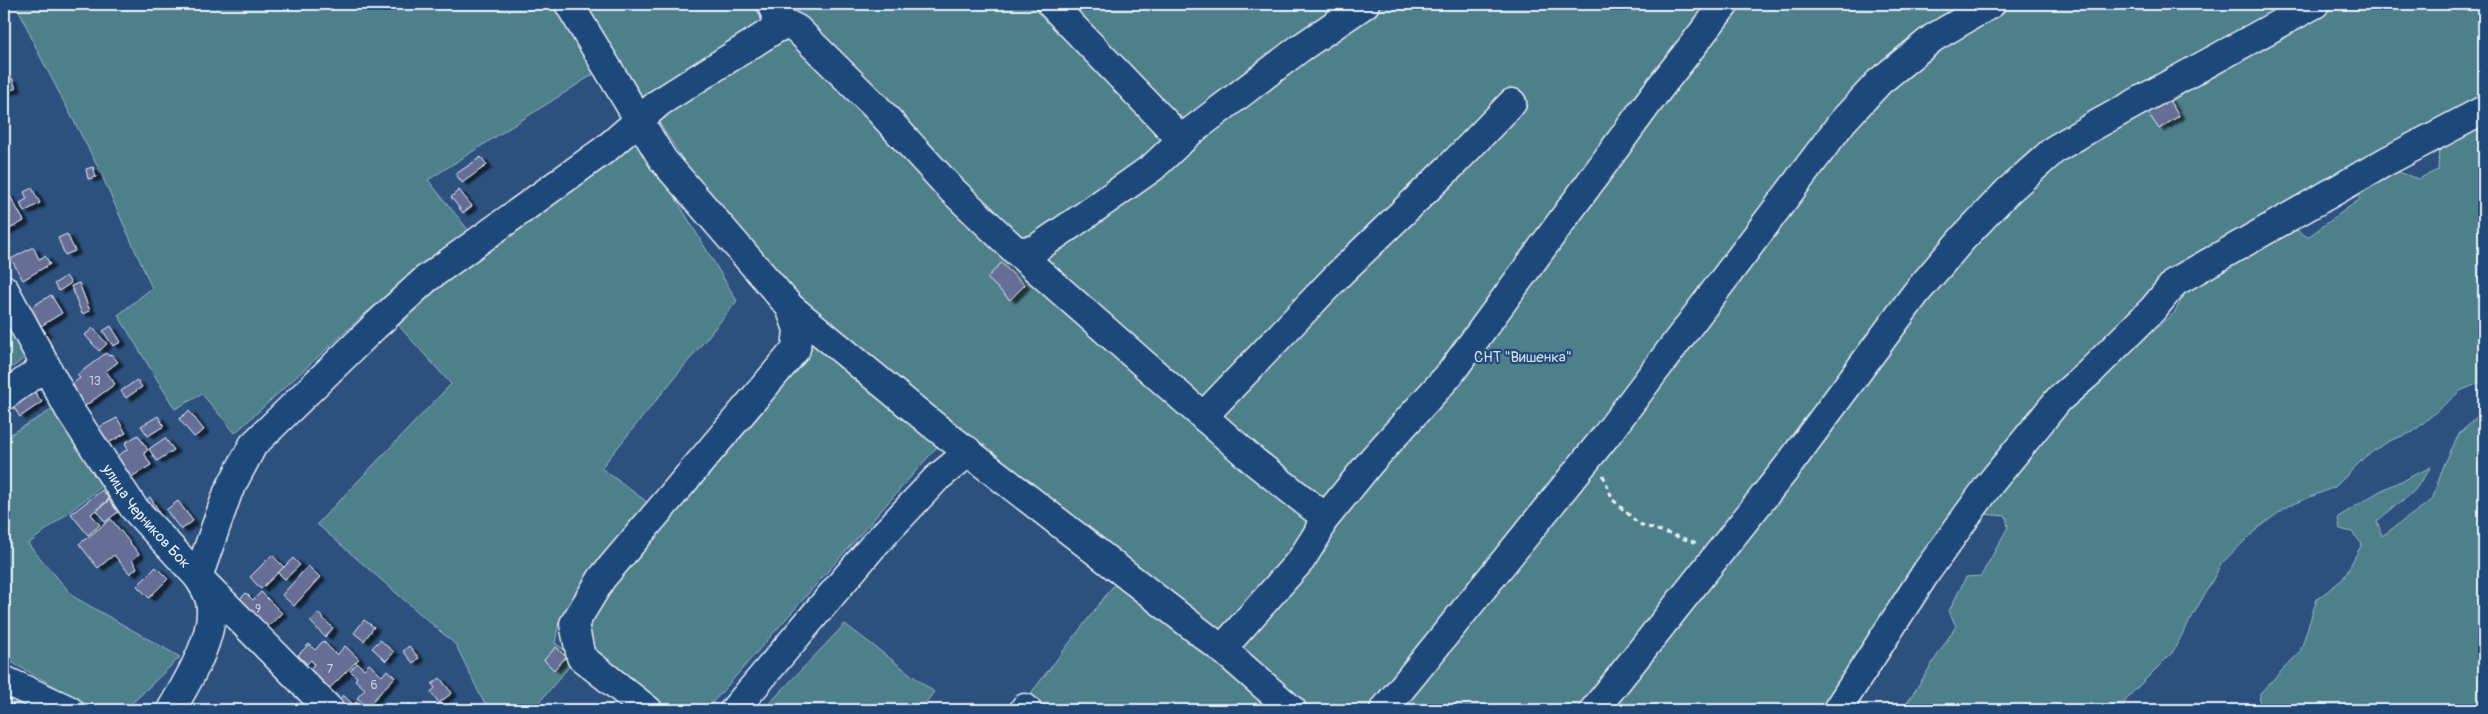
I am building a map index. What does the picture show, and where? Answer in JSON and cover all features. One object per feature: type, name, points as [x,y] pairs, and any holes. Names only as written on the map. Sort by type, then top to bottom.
[{"type":"street","points":[[568,4],[663,160],[790,307],[844,353],[1222,649],[1292,710]]},
{"type":"street","points":[[1050,4],[1182,140]]},
{"type":"street","points":[[1016,251],[1034,250],[1084,216],[1153,166],[1182,140],[1299,49],[1365,4]]},
{"type":"street","points":[[1222,649],[1301,560],[1318,533],[1325,517],[1372,459],[1449,375],[1648,103],[1725,4]]},
{"type":"street","points":[[1384,710],[1605,437],[1843,121],[1880,82],[1933,38],[1991,4]]},
{"type":"street","points":[[1594,710],[1785,470],[1916,293],[1963,238],[2008,191],[2055,149],[2153,92],[2315,4]]},
{"type":"street","points":[[171,710],[204,645],[209,626],[210,601],[198,577],[228,492],[253,445],[426,279],[607,148],[638,119],[774,16],[797,29],[870,101],[951,189],[1016,251],[1255,462],[1325,517]]},
{"type":"street","points":[[1205,418],[1214,405],[1314,300],[1451,166],[1512,103]]},
{"type":"street","points":[[1837,710],[1927,571],[1989,485],[2058,399],[2095,367],[2153,309],[2175,282],[2387,161],[2484,110]]},
{"type":"street","name":"улица Черников Бок","points":[[4,289],[69,409],[133,507],[198,577],[330,710]]},
{"type":"street","points":[[648,710],[581,657],[574,624],[602,578],[796,349],[798,330],[790,307]]},
{"type":"street","points":[[4,396],[46,366]]},
{"type":"street","points":[[734,710],[873,546],[936,479],[964,456],[967,450]]},
{"type":"street","points":[[4,680],[69,710]]},
{"type":"path","points":[[1605,437],[1601,469],[1613,500],[1639,524],[1722,549]]},
{"type":"green space","points":[[16,4],[560,4],[600,70],[428,180],[473,236],[367,312],[235,433],[202,394],[175,409],[118,315],[152,288],[99,169],[40,56]]},
{"type":"green space","name":"СНТ \"Вишенка\"","points":[[586,4],[2484,4],[2484,101],[2150,303],[1828,710],[1018,710],[1120,577],[943,440],[706,710],[662,710],[562,631],[788,348],[792,330],[632,80]]},
{"type":"green space","points":[[2484,119],[2484,381],[2460,391],[2413,432],[2389,441],[2366,456],[2335,487],[2288,506],[2259,527],[2222,563],[2172,653],[2127,698],[2121,710],[1898,710],[1904,708],[1956,626],[1949,611],[1966,577],[1981,576],[2008,527],[2006,516],[1982,514],[2056,417],[2174,313],[2190,284],[2293,228],[2308,237],[2360,199],[2354,189],[2388,168],[2418,179],[2438,170],[2439,146]]},
{"type":"green space","points":[[639,137],[737,301],[601,468],[647,502],[559,622],[555,643],[576,658],[533,710],[493,710],[483,701],[456,645],[317,524],[451,384],[390,316]]},
{"type":"green space","points":[[4,302],[32,352],[4,374]]},
{"type":"green space","points":[[60,405],[109,481],[28,544],[74,597],[180,657],[125,710],[88,705],[4,658],[4,438]]},
{"type":"green space","points":[[2484,410],[2484,710],[2259,710],[2260,693],[2300,652],[2317,599],[2343,579],[2362,544],[2352,532],[2340,529],[2338,517],[2380,491],[2431,467],[2414,491],[2377,521],[2382,536],[2432,500],[2444,465],[2459,434]]},
{"type":"green space","points":[[845,624],[934,692],[920,710],[763,710]]},
{"type":"green space","points":[[4,692],[44,710],[4,710]]},
{"type":"building","points":[[12,78],[16,88],[4,93],[4,81]]},
{"type":"building","points":[[2167,97],[2179,116],[2159,129],[2146,110]]},
{"type":"building","points":[[481,157],[487,165],[462,183],[456,174]]},
{"type":"building","points":[[93,167],[96,177],[88,179],[86,169]]},
{"type":"building","points":[[32,188],[40,203],[24,212],[20,203],[27,199],[24,192]]},
{"type":"building","points":[[459,190],[472,206],[463,213],[451,197]]},
{"type":"building","points":[[9,194],[24,221],[4,232],[4,197]]},
{"type":"building","points":[[67,234],[75,251],[65,255],[58,238]]},
{"type":"building","points":[[33,247],[39,259],[45,256],[50,264],[23,280],[11,259]]},
{"type":"building","points":[[1001,263],[1025,285],[1010,300],[987,278]]},
{"type":"building","points":[[66,276],[71,283],[59,291],[54,284]]},
{"type":"building","points":[[79,283],[90,311],[82,314],[71,286]]},
{"type":"building","points":[[51,295],[62,313],[41,326],[46,333],[37,338],[22,313]]},
{"type":"building","points":[[111,326],[121,342],[113,346],[103,331]]},
{"type":"building","points":[[93,328],[107,344],[99,351],[85,335]]},
{"type":"building","points":[[106,353],[109,356],[111,354],[118,362],[106,371],[115,384],[84,407],[68,387],[80,378],[77,375]]},
{"type":"building","points":[[137,380],[142,387],[126,398],[121,391]]},
{"type":"building","points":[[29,384],[42,402],[20,417],[8,398]]},
{"type":"building","points":[[189,411],[204,430],[194,437],[179,419]]},
{"type":"building","points":[[158,416],[164,426],[148,436],[141,426]]},
{"type":"building","points":[[117,418],[126,433],[105,445],[96,429]]},
{"type":"building","points":[[138,435],[148,450],[144,453],[151,465],[128,479],[114,458],[128,449],[125,443]]},
{"type":"building","points":[[165,438],[174,450],[157,461],[149,449]]},
{"type":"building","points":[[102,490],[109,499],[91,514],[100,525],[88,535],[71,514]]},
{"type":"building","points":[[150,497],[159,511],[150,518],[141,504]]},
{"type":"building","points":[[109,500],[118,512],[105,522],[97,511]]},
{"type":"building","points":[[178,501],[193,521],[181,530],[166,510]]},
{"type":"building","points":[[111,519],[139,554],[132,560],[137,568],[130,574],[114,555],[98,568],[79,544]]},
{"type":"building","points":[[272,555],[284,567],[261,589],[250,577]]},
{"type":"building","points":[[293,558],[300,565],[285,579],[278,573]]},
{"type":"building","points":[[308,566],[320,577],[294,606],[282,595]]},
{"type":"building","points":[[156,567],[168,579],[149,598],[137,586]]},
{"type":"building","points":[[261,592],[282,613],[263,632],[235,604],[246,593],[253,600]]},
{"type":"building","points":[[318,613],[333,628],[325,637],[310,621]]},
{"type":"building","points":[[364,620],[374,627],[364,641],[354,633]]},
{"type":"building","points":[[380,640],[394,652],[386,661],[372,648]]},
{"type":"building","points":[[323,641],[337,655],[345,646],[359,659],[326,692],[307,673],[314,664],[311,660],[307,664],[298,655],[309,644],[315,650]]},
{"type":"building","points":[[409,646],[419,658],[413,663],[403,651]]},
{"type":"building","points":[[556,647],[566,657],[554,670],[544,660]]},
{"type":"building","points":[[357,663],[364,669],[369,664],[382,676],[387,670],[395,677],[367,707],[357,698],[365,689],[355,680],[357,677],[350,671]]},
{"type":"building","points":[[440,678],[452,693],[439,703],[431,692],[435,688],[432,684]]},
{"type":"building","points":[[343,695],[353,704],[347,710],[337,703]]},
{"type":"building","points":[[356,702],[366,710],[350,710]]},
{"type":"building","points":[[409,704],[417,710],[404,710]]}]
